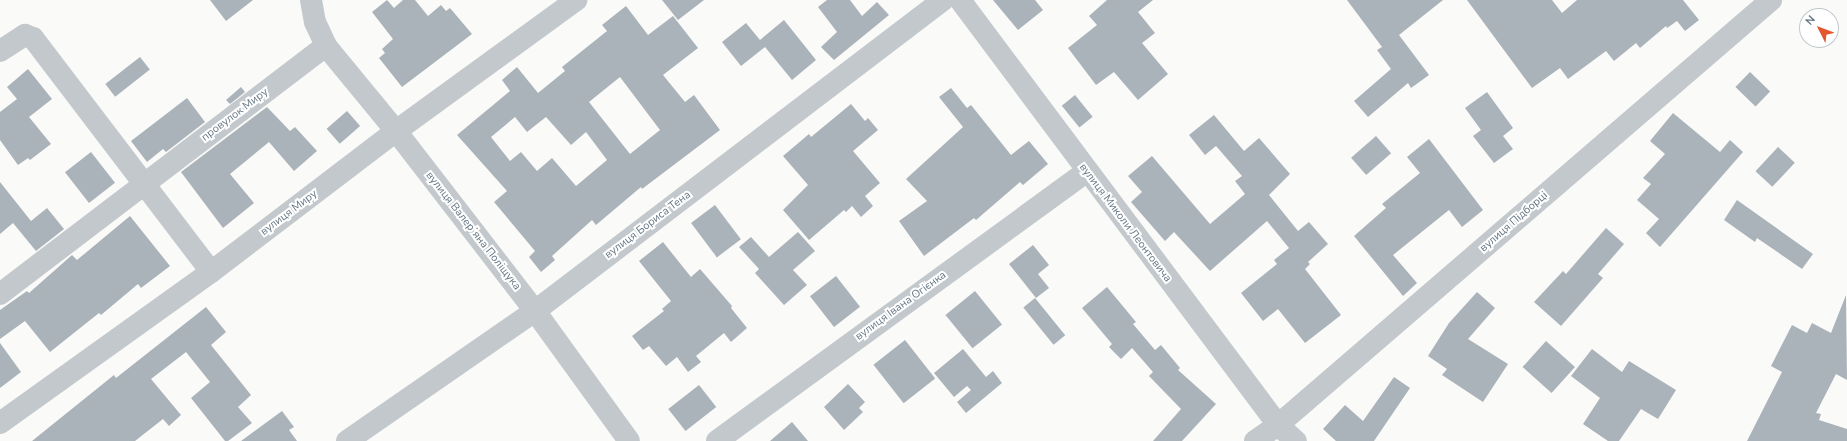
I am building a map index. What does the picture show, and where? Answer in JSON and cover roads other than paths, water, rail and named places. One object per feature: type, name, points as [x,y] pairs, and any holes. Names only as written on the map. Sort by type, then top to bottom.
[{"type":"street","name":"вулиця Валерʼяна Поліщука","points":[[311,0],[315,22],[326,46],[396,131],[535,311],[629,441]]},
{"type":"street","name":"вулиця Миру","points":[[0,423],[211,272],[396,131],[576,0]]},
{"type":"street","name":"вулиця Бориса Тена","points":[[347,441],[535,311],[943,0]]},
{"type":"street","name":"вулиця Миколи Леонтовича","points":[[960,0],[1086,172],[1278,425],[1296,441]]},
{"type":"street","name":"вулиця Підборці","points":[[1255,441],[1278,425],[1771,0]]},
{"type":"street","points":[[0,51],[21,36],[30,36],[33,38],[211,272]]},
{"type":"street","name":"провулок Миру","points":[[0,294],[326,46]]},
{"type":"street","name":"вулиця Івана Огієнка","points":[[716,441],[1086,172]]}]
